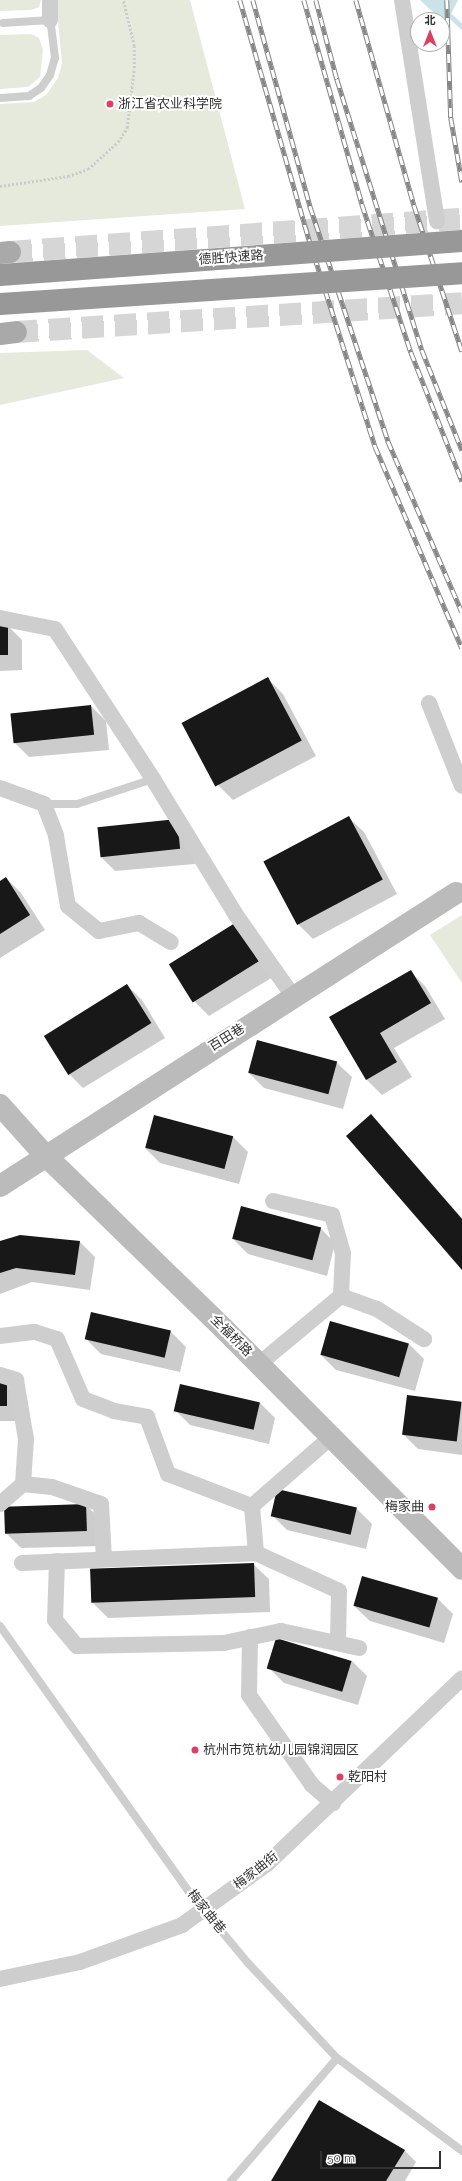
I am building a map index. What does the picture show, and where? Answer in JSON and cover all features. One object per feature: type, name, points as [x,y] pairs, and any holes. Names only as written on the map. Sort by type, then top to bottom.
[{"type":"highway","name":"德胜快速路","points":[[0,275],[462,241]]},
{"type":"highway","points":[[0,304],[462,273]]},
{"type":"street","points":[[50,0],[50,20]]},
{"type":"street","points":[[402,0],[437,221]]},
{"type":"street","points":[[0,618],[56,629],[153,778],[236,916],[293,996]]},
{"type":"street","points":[[429,703],[462,786]]},
{"type":"street","points":[[0,788],[44,804],[56,836],[68,906],[99,931],[139,923],[171,942]]},
{"type":"street","name":"百田巷","points":[[0,1186],[44,1154],[460,889]]},
{"type":"street","name":"全福桥路","points":[[0,1105],[44,1154],[259,1364],[462,1569]]},
{"type":"street","points":[[259,1364],[341,1296],[343,1253],[332,1215],[273,1201]]},
{"type":"street","points":[[341,1296],[377,1309],[424,1339]]},
{"type":"street","points":[[0,1336],[35,1332],[57,1339],[83,1399],[114,1411],[147,1417],[168,1474],[252,1506]]},
{"type":"street","points":[[0,1375],[16,1380],[26,1439],[23,1484],[0,1504]]},
{"type":"street","points":[[252,1506],[331,1437]]},
{"type":"street","points":[[23,1484],[52,1487],[101,1504],[104,1559]]},
{"type":"street","points":[[252,1506],[256,1553]]},
{"type":"street","points":[[22,1563],[256,1553],[339,1591],[338,1643]]},
{"type":"street","points":[[57,1561],[55,1620],[77,1646],[224,1643],[281,1631],[359,1648]]},
{"type":"street","points":[[250,1637],[249,1695],[312,1785],[333,1803]]},
{"type":"street","name":"梅家曲街","points":[[0,1979],[104,1954],[182,1925],[267,1864],[333,1803],[462,1678]]},
{"type":"lane","points":[[0,98],[29,96],[41,88],[50,75],[54,58],[50,20],[3,23]]},
{"type":"lane","points":[[44,804],[77,804],[153,778]]},
{"type":"lane","name":"梅家曲巷","points":[[0,1626],[204,1910],[294,2016],[338,2058],[462,2151]]},
{"type":"lane","points":[[231,2181],[338,2058]]},
{"type":"path","points":[[0,186],[68,176],[88,169],[118,142],[127,128],[134,68],[134,46],[123,0]]},
{"type":"shaded area","points":[[0,0],[41,0],[39,7],[31,10],[0,11]]},
{"type":"shaded area","name":"浙江省农业科学院","points":[[56,0],[190,0],[245,209],[0,226],[0,104],[34,102],[46,95],[58,78],[62,63]]},
{"type":"shaded area","points":[[31,34],[39,38],[43,50],[40,77],[28,87],[0,89],[0,35]]},
{"type":"shaded area","points":[[87,350],[124,378],[0,405],[0,353]]},
{"type":"shaded area","points":[[462,915],[462,983],[430,935]]},
{"type":"water","points":[[420,0],[458,0],[450,16],[450,12],[433,12]]},
{"type":"building","points":[[0,624],[8,624],[8,655],[0,655]]},
{"type":"building","points":[[268,677],[302,741],[215,787],[181,723]]},
{"type":"building","points":[[91,705],[94,735],[14,743],[10,713]]},
{"type":"building","points":[[349,816],[383,880],[297,925],[263,862]]},
{"type":"building","points":[[177,819],[180,849],[101,857],[97,827]]},
{"type":"building","points":[[6,877],[30,915],[0,934],[0,881]]},
{"type":"building","points":[[235,923],[259,961],[193,1002],[169,964]]},
{"type":"building","points":[[411,970],[431,1003],[380,1033],[397,1062],[366,1080],[329,1017]]},
{"type":"building","points":[[127,984],[151,1023],[68,1075],[44,1036]]},
{"type":"building","points":[[257,1040],[337,1061],[328,1094],[248,1073]]},
{"type":"building","points":[[371,1114],[462,1219],[462,1270],[346,1136]]},
{"type":"building","points":[[154,1115],[233,1136],[224,1169],[145,1148]]},
{"type":"building","points":[[241,1206],[321,1227],[312,1260],[232,1239]]},
{"type":"building","points":[[20,1235],[80,1241],[75,1275],[16,1268],[0,1273],[0,1241]]},
{"type":"building","points":[[91,1312],[171,1330],[165,1358],[85,1339]]},
{"type":"building","points":[[330,1321],[409,1344],[399,1377],[320,1355]]},
{"type":"building","points":[[0,1378],[7,1378],[7,1406],[0,1406]]},
{"type":"building","points":[[180,1384],[260,1402],[254,1430],[174,1411]]},
{"type":"building","points":[[407,1395],[462,1402],[457,1441],[402,1435]]},
{"type":"building","points":[[277,1489],[357,1507],[351,1535],[271,1516]]},
{"type":"building","points":[[86,1504],[87,1531],[5,1534],[4,1507]]},
{"type":"building","points":[[254,1563],[255,1597],[91,1603],[90,1569]]},
{"type":"building","points":[[362,1576],[438,1598],[429,1628],[353,1606]]},
{"type":"building","points":[[276,1638],[352,1661],[342,1692],[267,1669]]},
{"type":"building","points":[[319,2100],[405,2150],[386,2181],[271,2181]]},
{"type":"waterway","points":[[445,11],[462,27]]},
{"type":"tunnel","points":[[10,252],[462,219]]},
{"type":"tunnel","points":[[16,332],[462,303]]},
{"type":"railway","points":[[240,0],[309,239],[375,446],[462,648]]},
{"type":"railway","points":[[253,0],[310,206],[388,441],[462,612]]},
{"type":"railway","points":[[304,0],[362,204],[411,352],[462,481]]},
{"type":"railway","points":[[316,0],[337,79],[422,350],[462,450]]},
{"type":"railway","points":[[356,0],[414,205],[462,351]]},
{"type":"railway","points":[[447,0],[451,118],[462,182]]},
{"type":"place","name":"浙江省农业科学院","points":[[110,104]]},
{"type":"place","name":"梅家曲","points":[[432,1507]]},
{"type":"place","name":"杭州市笕杭幼儿园锦润园区","points":[[195,1750]]},
{"type":"place","name":"乾阳村","points":[[340,1777]]}]
